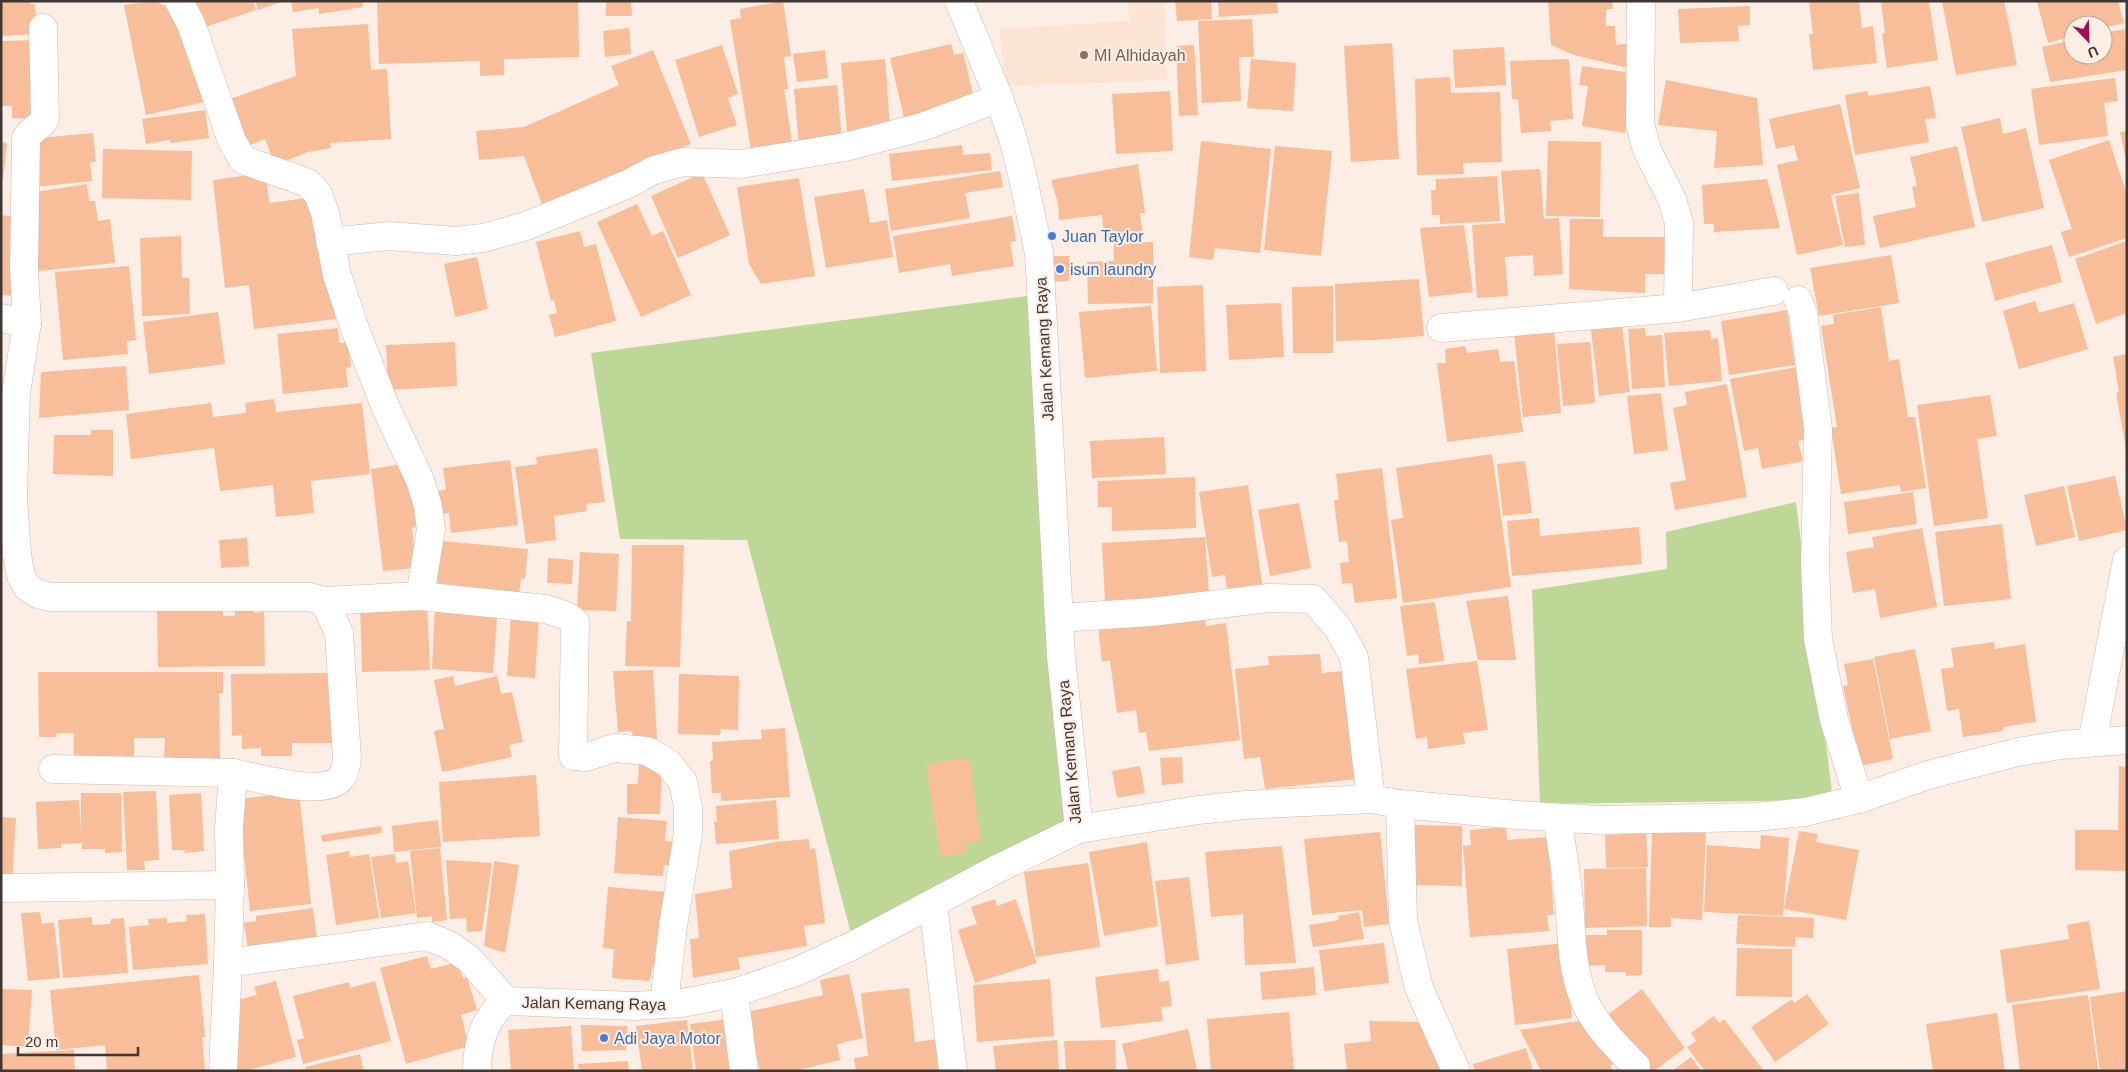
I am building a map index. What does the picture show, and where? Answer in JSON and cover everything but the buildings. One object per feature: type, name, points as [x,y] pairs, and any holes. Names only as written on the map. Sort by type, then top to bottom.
[{"type":"street","points":[[179,1],[191,24],[232,141],[243,160],[308,183],[318,194],[325,213],[337,274],[370,370],[412,462],[428,506],[431,529],[420,596]]},
{"type":"street","name":"Jalan Kemang Raya","points":[[477,1071],[482,1033],[496,1010],[506,1001],[634,1006],[682,1003],[734,993],[798,971],[854,945],[997,869],[1079,829],[1061,656],[1048,443],[1042,294],[1038,253],[1022,174],[999,98],[959,1]]},
{"type":"street","points":[[1640,1],[1640,124],[1647,150],[1672,199],[1679,223],[1678,308]]},
{"type":"street","points":[[43,28],[45,119],[42,124],[32,129],[26,138],[24,271],[14,321],[16,393],[13,497],[21,576],[27,587],[38,594],[68,598],[310,597],[324,601],[420,596],[546,609],[567,616],[576,622],[573,756],[586,757],[614,748],[647,751],[668,763],[683,782],[688,807],[688,834],[673,926],[664,1003]]},
{"type":"street","points":[[330,242],[389,236],[456,240],[483,238],[526,226],[628,184],[654,170],[683,162],[741,164],[845,147],[922,127],[999,98]]},
{"type":"street","points":[[1441,328],[1678,308],[1786,295],[1803,313],[1818,429],[1815,597],[1818,639],[1834,720],[1859,799]]},
{"type":"street","points":[[2092,742],[2127,560]]},
{"type":"street","points":[[1059,618],[1151,612],[1269,598],[1312,598],[1338,628],[1354,657],[1371,799]]},
{"type":"street","points":[[53,769],[233,773],[317,788],[340,779],[345,770],[347,760],[339,633],[324,601]]},
{"type":"street","points":[[1079,829],[1246,805],[1371,799],[1400,804],[1600,820],[1756,817],[1805,812],[1859,799],[1972,762],[2018,752],[2092,742],[2127,740]]},
{"type":"street","points":[[223,1071],[230,885],[228,829],[233,773]]},
{"type":"street","points":[[1400,804],[1405,929],[1420,988],[1456,1071]]},
{"type":"street","points":[[1558,818],[1565,859],[1572,952],[1577,978],[1589,1010],[1610,1040],[1636,1066]]},
{"type":"street","points":[[1,888],[230,885]]},
{"type":"street","points":[[932,904],[953,1071]]},
{"type":"street","points":[[228,963],[427,936],[449,945],[470,958],[506,1001]]},
{"type":"street","points":[[734,993],[744,1071]]},
{"type":"shaded area","name":"MI Alhidayah","points":[[1128,1],[1164,1],[1167,80],[1007,86],[999,29],[1129,21]]},
{"type":"green space","points":[[1042,294],[1079,829],[854,945],[747,540],[620,539],[591,353]]},
{"type":"green space","points":[[1796,502],[1833,800],[1540,804],[1532,590],[1667,569],[1666,532]]},
{"type":"place","name":"MI Alhidayah","points":[[1084,55]]},
{"type":"place","name":"Juan Taylor","points":[[1052,236]]},
{"type":"place","name":"isun laundry","points":[[1060,269]]},
{"type":"place","name":"Adi Jaya Motor","points":[[604,1038]]}]
